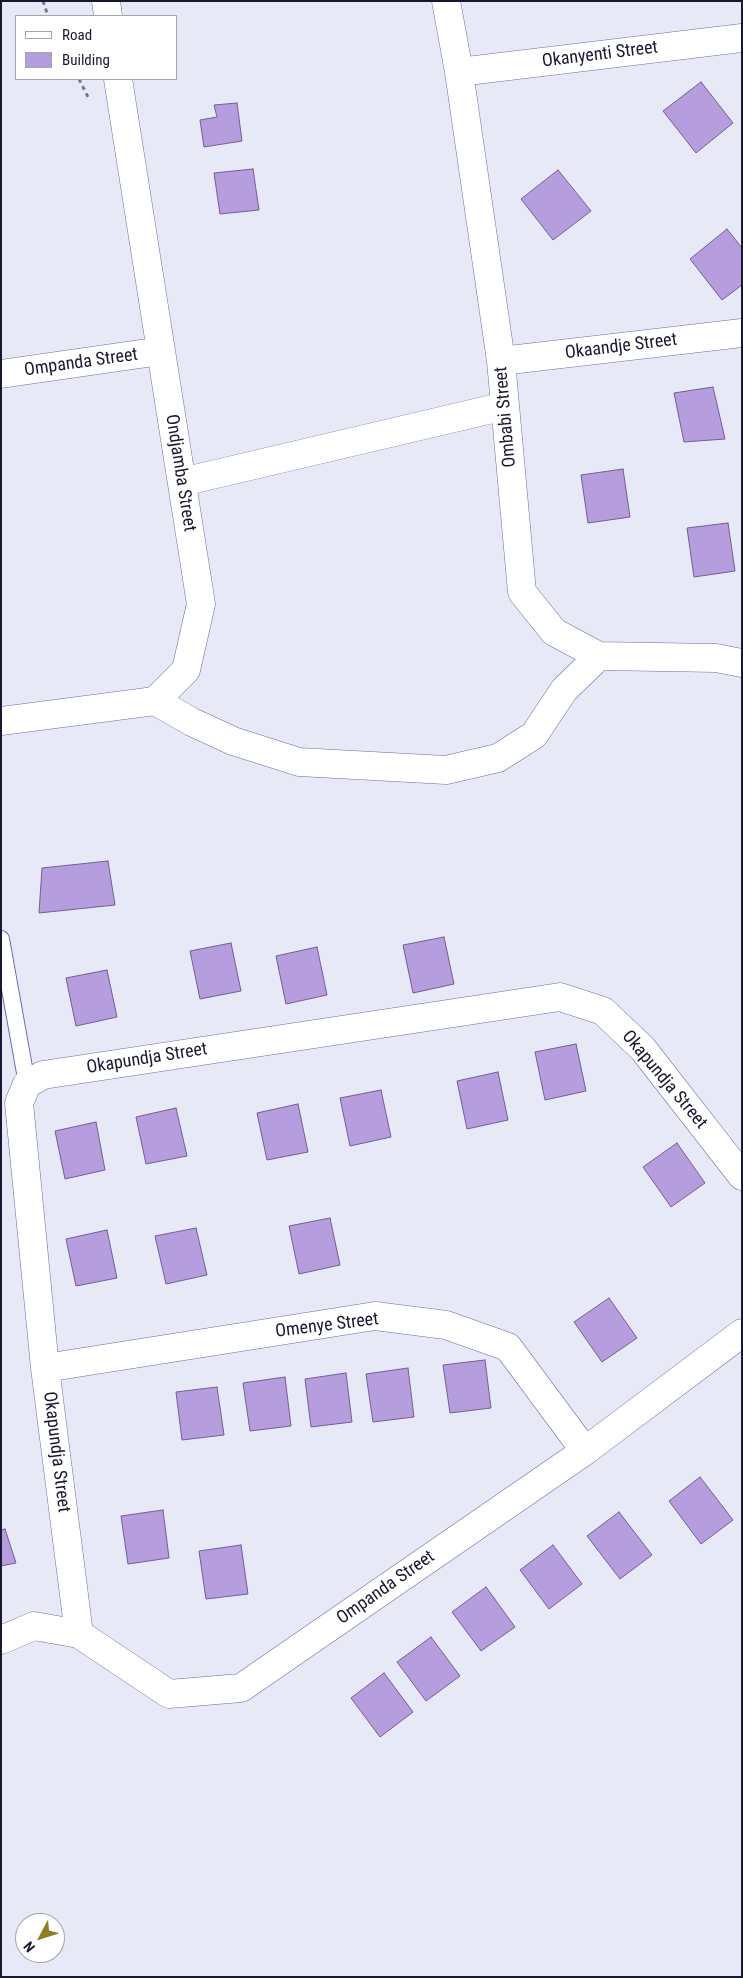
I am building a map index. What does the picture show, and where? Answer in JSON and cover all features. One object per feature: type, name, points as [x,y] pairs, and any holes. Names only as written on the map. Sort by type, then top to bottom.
[{"type":"street","points":[[106,1],[108,15]]},
{"type":"street","name":"Ombabi Street","points":[[446,1],[501,361],[522,592],[554,632],[600,656],[716,658],[742,663]]},
{"type":"street","name":"Okanyenti Street","points":[[458,72],[742,38]]},
{"type":"street","name":"Ondjamba Street","points":[[118,80],[201,604],[186,670],[155,700]]},
{"type":"street","name":"Okaandje Street","points":[[501,361],[742,333]]},
{"type":"street","name":"Ompanda Street","points":[[1,374],[161,351]]},
{"type":"street","points":[[182,482],[505,406]]},
{"type":"street","points":[[1,722],[155,700],[192,722],[234,741],[299,762],[446,770],[498,758],[534,735],[564,690],[600,656]]},
{"type":"street","name":"Okapundja Street","points":[[80,1634],[45,1368],[19,1103],[27,1084],[43,1074],[560,996],[603,1011],[643,1049],[742,1176]]},
{"type":"street","name":"Omenye Street","points":[[45,1368],[375,1316],[446,1325],[508,1347],[585,1451]]},
{"type":"street","name":"Ompanda Street","points":[[1,1640],[34,1626],[80,1634],[169,1694],[241,1688],[585,1451],[742,1333]]},
{"type":"lane","points":[[1,938],[27,1084]]},
{"type":"path","points":[[43,1],[48,15]]},
{"type":"building","points":[[701,82],[733,123],[696,153],[663,111]]},
{"type":"building","points":[[237,103],[242,141],[204,147],[200,120],[217,117],[214,105]]},
{"type":"building","points":[[253,169],[259,210],[220,214],[214,173]]},
{"type":"building","points":[[558,170],[591,211],[553,240],[521,199]]},
{"type":"building","points":[[727,229],[742,248],[742,285],[722,300],[690,259]]},
{"type":"building","points":[[713,387],[725,439],[684,442],[674,393]]},
{"type":"building","points":[[623,469],[630,517],[588,523],[581,475]]},
{"type":"building","points":[[728,523],[735,571],[694,577],[687,528]]},
{"type":"building","points":[[108,861],[115,905],[39,913],[42,868]]},
{"type":"building","points":[[444,937],[454,984],[413,993],[403,945]]},
{"type":"building","points":[[231,943],[241,991],[200,999],[190,951]]},
{"type":"building","points":[[317,947],[327,995],[286,1004],[276,956]]},
{"type":"building","points":[[107,970],[117,1017],[76,1026],[66,978]]},
{"type":"building","points":[[576,1044],[586,1091],[545,1100],[535,1052]]},
{"type":"building","points":[[498,1072],[508,1120],[467,1129],[457,1081]]},
{"type":"building","points":[[381,1090],[391,1137],[350,1146],[340,1098]]},
{"type":"building","points":[[298,1104],[308,1152],[267,1160],[257,1113]]},
{"type":"building","points":[[176,1108],[187,1156],[146,1164],[136,1117]]},
{"type":"building","points":[[96,1122],[105,1170],[65,1179],[55,1131]]},
{"type":"building","points":[[677,1143],[705,1183],[671,1207],[643,1167]]},
{"type":"building","points":[[330,1218],[340,1265],[299,1274],[289,1226]]},
{"type":"building","points":[[196,1228],[207,1275],[166,1284],[155,1236]]},
{"type":"building","points":[[107,1230],[117,1278],[76,1286],[66,1239]]},
{"type":"building","points":[[609,1298],[637,1338],[602,1362],[574,1322]]},
{"type":"building","points":[[485,1360],[491,1408],[450,1413],[443,1365]]},
{"type":"building","points":[[408,1368],[414,1417],[373,1422],[366,1374]]},
{"type":"building","points":[[346,1373],[352,1422],[311,1427],[305,1379]]},
{"type":"building","points":[[285,1377],[291,1426],[250,1431],[243,1383]]},
{"type":"building","points":[[217,1387],[224,1435],[182,1440],[176,1392]]},
{"type":"building","points":[[700,1477],[733,1520],[701,1544],[669,1501]]},
{"type":"building","points":[[163,1510],[169,1558],[128,1564],[121,1516]]},
{"type":"building","points":[[619,1512],[652,1555],[620,1579],[587,1536]]},
{"type":"building","points":[[5,1529],[16,1563],[1,1566],[1,1530]]},
{"type":"building","points":[[241,1545],[248,1594],[206,1599],[199,1551]]},
{"type":"building","points":[[553,1545],[582,1584],[549,1609],[520,1570]]},
{"type":"building","points":[[486,1587],[515,1627],[481,1651],[452,1612]]},
{"type":"building","points":[[431,1637],[460,1676],[426,1701],[397,1662]]},
{"type":"building","points":[[384,1673],[413,1712],[380,1737],[351,1698]]}]
